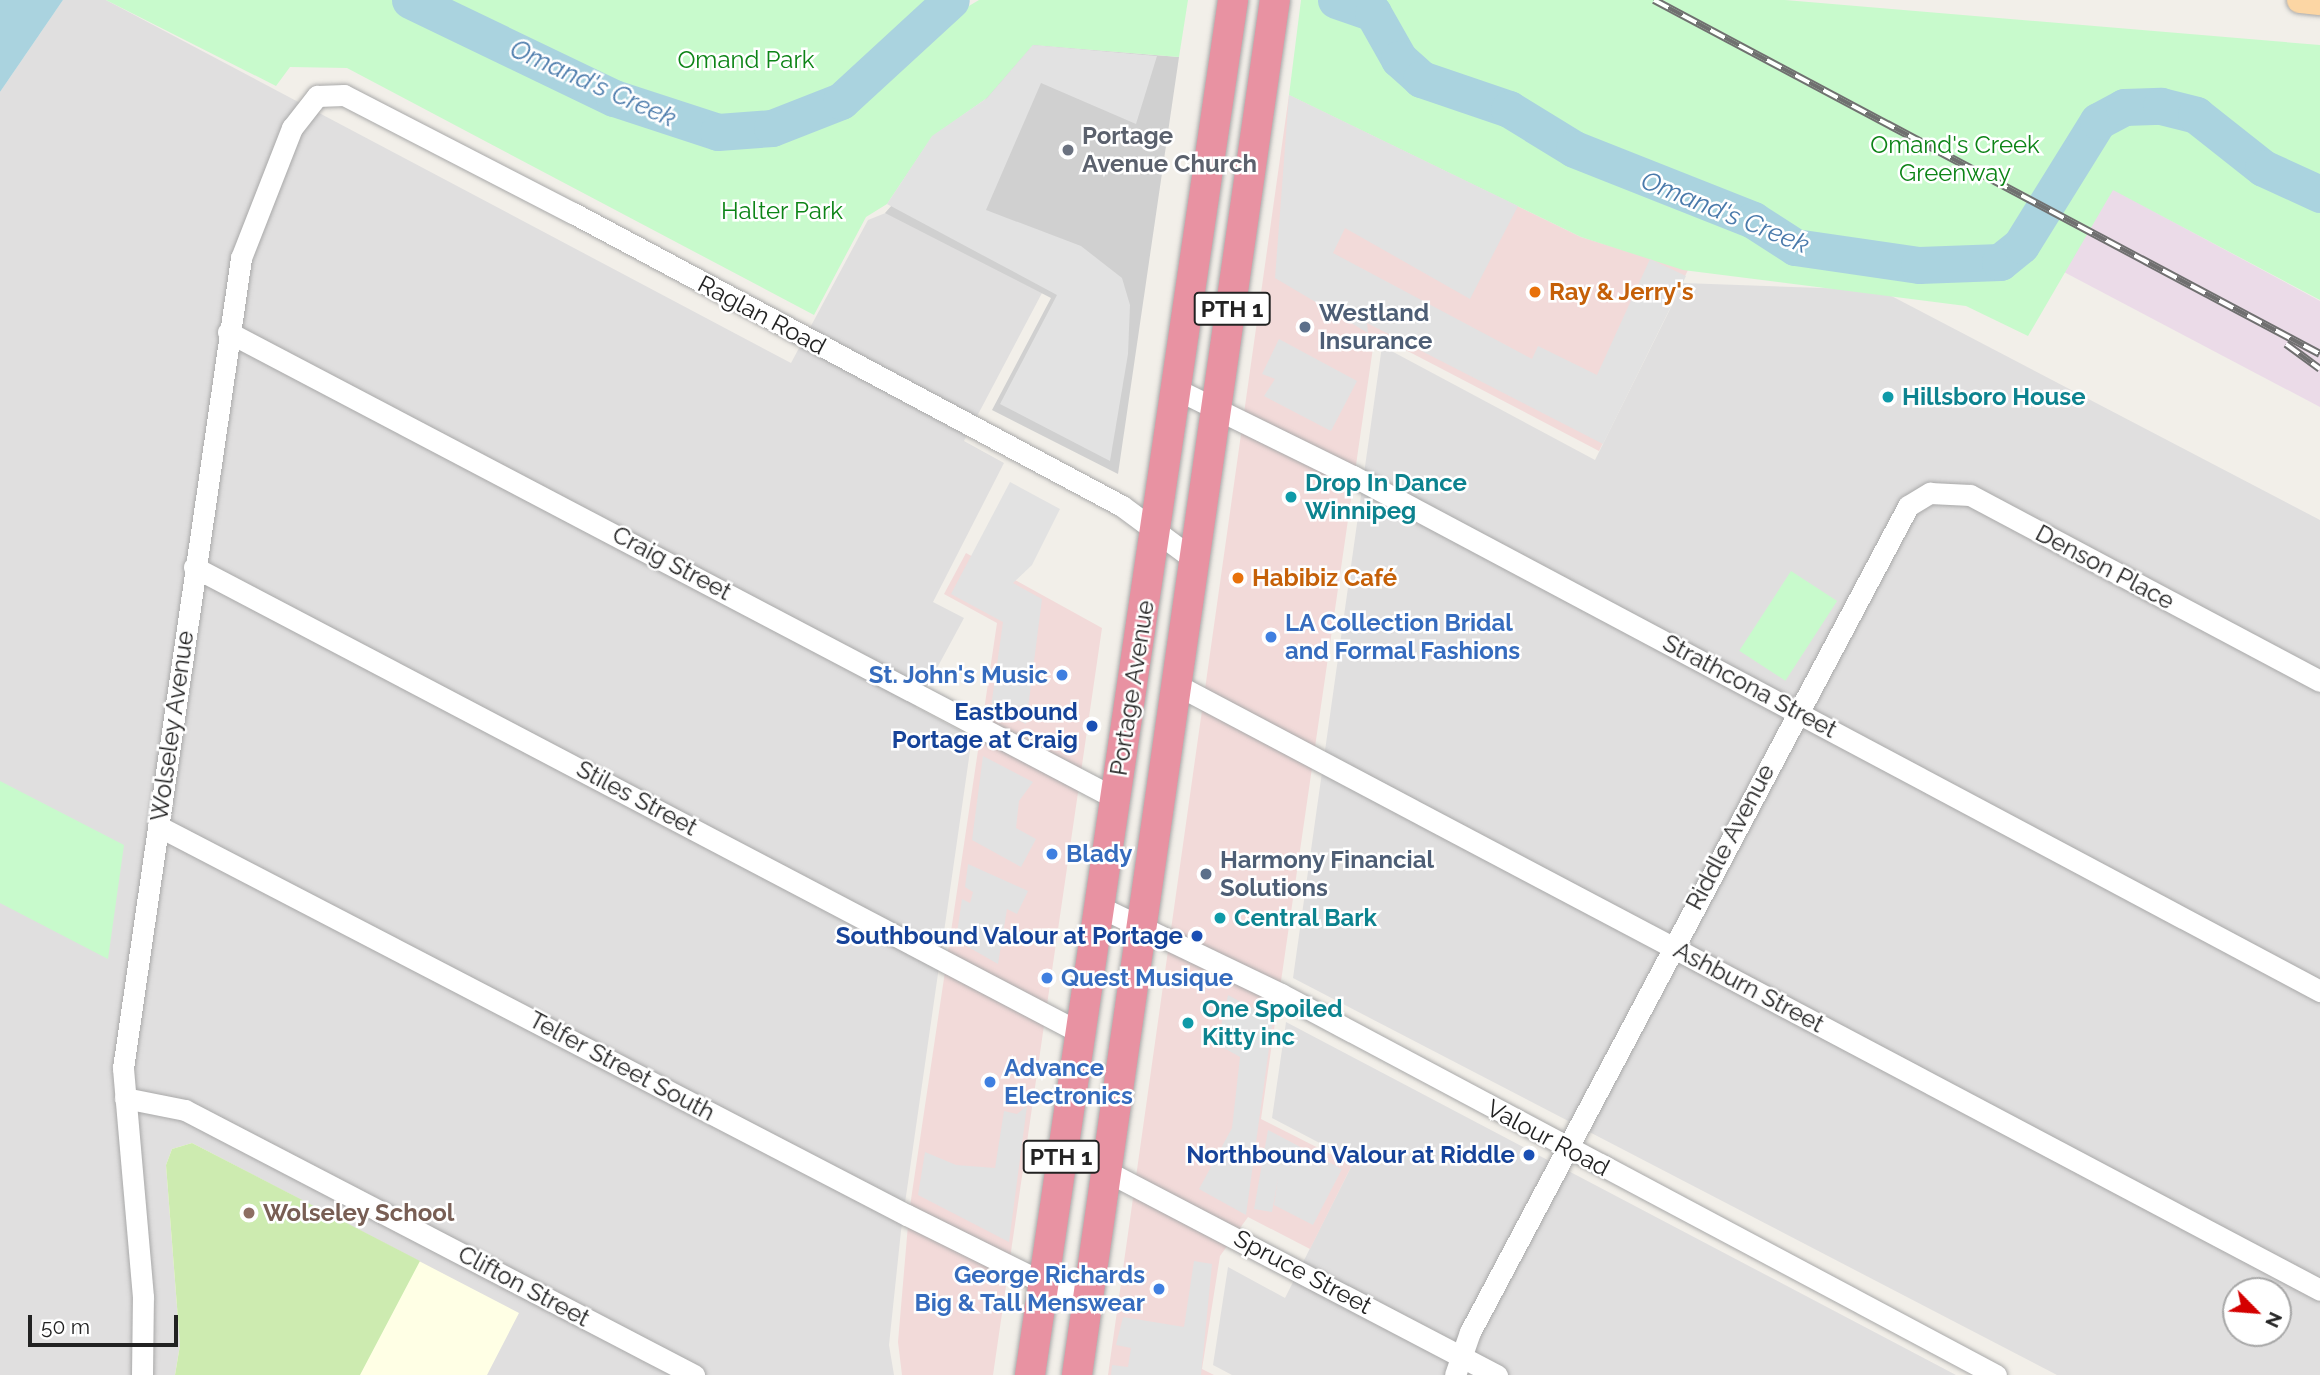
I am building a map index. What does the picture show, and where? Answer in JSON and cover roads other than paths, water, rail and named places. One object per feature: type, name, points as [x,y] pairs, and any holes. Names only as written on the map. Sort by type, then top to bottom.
[{"type":"highway","name":"Portage Avenue","points":[[1030,1375],[1233,0]]},
{"type":"highway","name":"Portage Avenue","points":[[1077,1375],[1275,0]]},
{"type":"main road","points":[[2300,0],[2320,2]]},
{"type":"street","name":"Raglan Road","points":[[317,96],[344,95],[573,213],[1122,506],[1196,561]]},
{"type":"street","name":"Wolseley Avenue","points":[[142,1375],[143,1297],[123,1068],[228,332],[254,213],[297,120],[317,96]]},
{"type":"street","name":"Craig Street","points":[[228,332],[1115,798]]},
{"type":"street","name":"Strathcona Street","points":[[1176,389],[1218,408],[1796,710],[2320,991]]},
{"type":"street","name":"Denson Place","points":[[1894,525],[1919,498],[1959,491],[2320,681]]},
{"type":"street","name":"Riddle Avenue","points":[[1459,1366],[1567,1149],[1894,525]]},
{"type":"street","name":"Stiles Street","points":[[194,567],[1079,1032]]},
{"type":"street","name":"Ashburn Street","points":[[1177,685],[2320,1290]]},
{"type":"street","name":"Telfer Street South","points":[[158,826],[1044,1283],[1089,1298]]},
{"type":"street","name":"Valour Road","points":[[1098,906],[1141,923],[1996,1375]]},
{"type":"street","name":"Clifton Street","points":[[125,1098],[185,1110],[694,1375]]},
{"type":"street","name":"Spruce Street","points":[[1108,1172],[1459,1366],[1497,1375]]},
{"type":"water","points":[[0,0],[63,0],[0,92]]},
{"type":"waterway","name":"Omand's Creek","points":[[410,0],[614,98],[718,132],[772,128],[841,101],[951,0]]},
{"type":"waterway","name":"Omand's Creek","points":[[1336,0],[1373,13],[1399,59],[1421,79],[1509,109],[1574,149],[1753,220],[1795,247],[1919,265],[2000,262],[2021,245],[2098,121],[2124,107],[2161,106],[2196,115],[2263,168],[2320,194]]},
{"type":"railway","points":[[1654,0],[2320,354]]},
{"type":"railway","points":[[2286,344],[2320,369]]},
{"type":"place","name":"Portage Avenue Church","points":[[1068,150]]},
{"type":"place","name":"Ray & Jerry's","points":[[1535,292]]},
{"type":"place","name":"Westland Insurance","points":[[1305,327]]},
{"type":"place","name":"Hillsboro House","points":[[1888,397]]},
{"type":"place","name":"Drop In Dance Winnipeg","points":[[1291,497]]},
{"type":"place","name":"Habibiz Café","points":[[1238,578]]},
{"type":"place","name":"LA Collection Bridal and Formal Fashions","points":[[1271,637]]},
{"type":"place","name":"St. John's Music","points":[[1062,675]]},
{"type":"place","name":"Eastbound Portage at Craig","points":[[1092,726]]},
{"type":"place","name":"Blady","points":[[1052,854]]},
{"type":"place","name":"Harmony Financial Solutions","points":[[1206,874]]},
{"type":"place","name":"Central Bark","points":[[1220,918]]},
{"type":"place","name":"Southbound Valour at Portage","points":[[1197,936]]},
{"type":"place","name":"Quest Musique","points":[[1047,978]]},
{"type":"place","name":"One Spoiled Kitty inc","points":[[1188,1023]]},
{"type":"place","name":"Advance Electronics","points":[[990,1082]]},
{"type":"place","name":"Northbound Valour at Riddle","points":[[1529,1155]]},
{"type":"place","name":"Wolseley School","points":[[249,1213]]},
{"type":"place","name":"George Richards Big & Tall Menswear","points":[[1159,1289]]},
{"type":"park label","name":"Omand Park","points":[[746,60]]},
{"type":"park label","name":"Omand's Creek Greenway","points":[[1955,159]]},
{"type":"park label","name":"Halter Park","points":[[782,211]]}]
